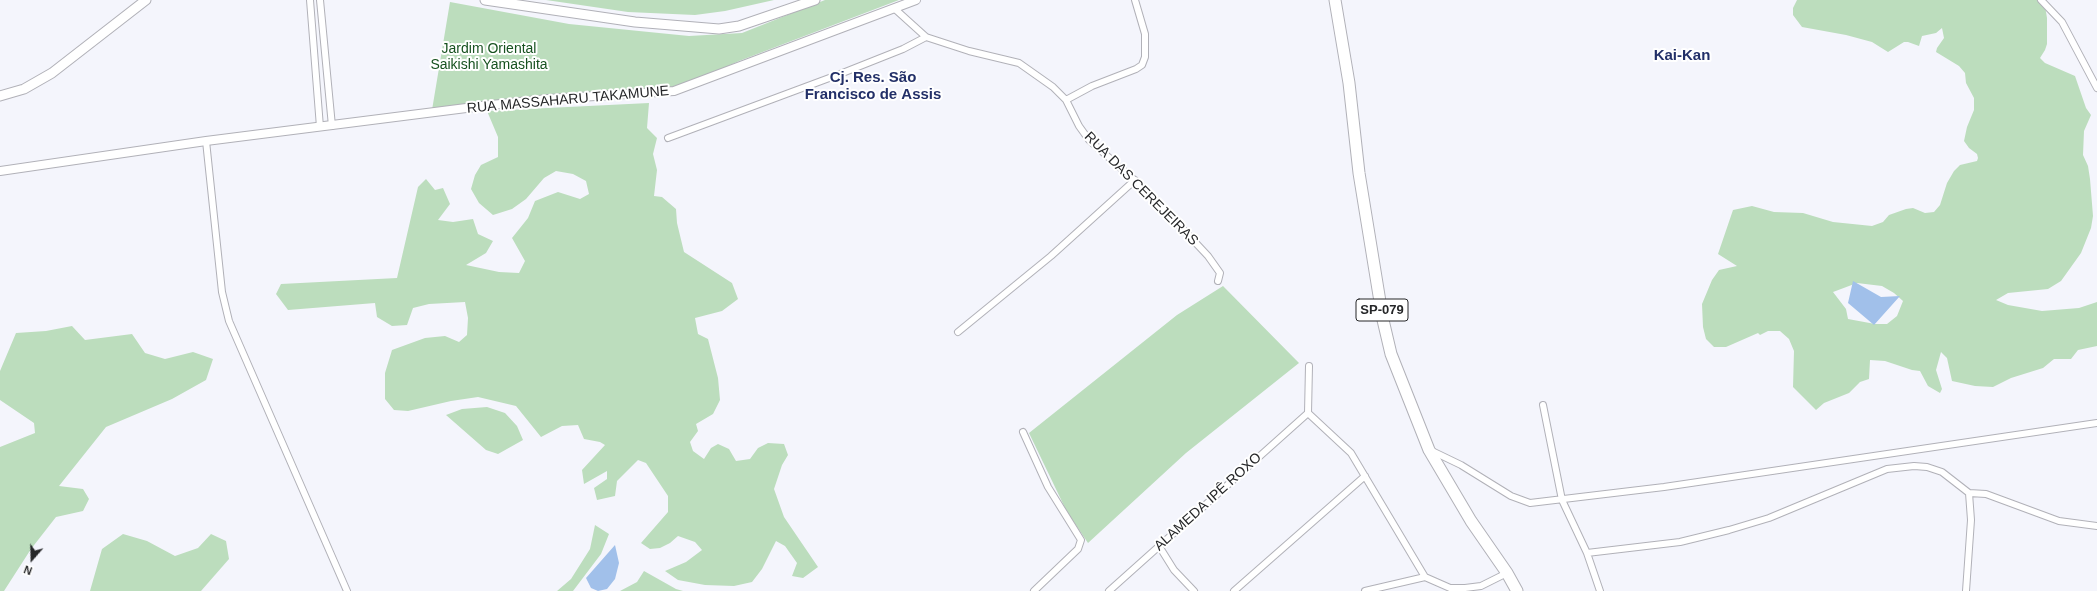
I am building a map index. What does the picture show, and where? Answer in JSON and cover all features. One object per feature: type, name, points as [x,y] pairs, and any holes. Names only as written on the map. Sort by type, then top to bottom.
[{"type":"highway","name":"SP-079","points":[[1336,0],[1349,83],[1359,173],[1383,320],[1398,375],[1429,450],[1471,521],[1507,573],[1517,591]]},
{"type":"main road","points":[[0,96],[24,89],[52,73],[146,0]]},
{"type":"main road","points":[[485,0],[635,22],[719,29],[739,26],[815,0]]},
{"type":"street","points":[[310,0],[320,127]]},
{"type":"street","points":[[320,0],[332,126]]},
{"type":"street","name":"RUA MASSAHARU TAKAMUNE","points":[[0,172],[206,141],[534,101],[674,91],[916,0]]},
{"type":"street","points":[[1066,100],[1092,86],[1136,69],[1142,65],[1145,57],[1145,34],[1135,0]]},
{"type":"street","points":[[2041,0],[2062,22],[2097,88]]},
{"type":"street","name":"RUA DAS CEREJEIRAS","points":[[895,9],[926,37],[969,51],[1019,63],[1035,72],[1066,100],[1079,126],[1089,140],[1135,180],[1208,256],[1220,273],[1218,281]]},
{"type":"street","points":[[668,138],[840,74],[903,49],[926,37]]},
{"type":"street","points":[[206,141],[222,292],[229,321],[347,591]]},
{"type":"street","points":[[958,332],[1050,256],[1135,180]]},
{"type":"street","points":[[1309,366],[1308,413],[1351,453],[1425,577],[1450,588],[1465,588],[1482,586],[1507,573]]},
{"type":"street","points":[[1543,405],[1562,500],[1587,553],[1600,591]]},
{"type":"street","name":"ALAMEDA IPÊ ROXO","points":[[1109,591],[1308,413]]},
{"type":"street","points":[[1429,450],[1462,465],[1521,501],[1530,503],[1664,487],[2097,423]]},
{"type":"street","points":[[1023,432],[1048,487],[1081,540],[1078,549],[1034,591]]},
{"type":"street","points":[[1587,553],[1680,542],[1729,530],[1769,518],[1887,469],[1914,466],[1927,467],[1942,472],[1969,492],[1986,494],[2059,521],[2097,526]]},
{"type":"street","points":[[1234,591],[1365,476]]},
{"type":"street","points":[[1966,591],[1971,520],[1969,492]]},
{"type":"street","points":[[1159,546],[1174,570],[1194,591]]},
{"type":"street","points":[[1365,591],[1425,577]]},
{"type":"green space","points":[[546,0],[774,0],[725,11],[695,15],[628,12]]},
{"type":"green space","name":"Jardim Oriental Saikishi Yamashita","points":[[825,0],[899,0],[739,61],[675,90],[432,110],[450,2],[569,24],[689,36],[742,33]]},
{"type":"green space","points":[[1797,0],[2044,0],[2047,18],[2047,44],[2040,58],[2045,63],[2075,76],[2086,108],[2091,115],[2084,131],[2083,155],[2088,166],[2093,216],[2091,228],[2081,253],[2061,281],[2048,289],[2008,293],[1996,300],[2008,305],[2042,311],[2079,308],[2097,302],[2097,346],[2078,350],[2071,359],[2054,359],[2043,368],[2011,378],[1993,387],[1975,386],[1952,381],[1947,358],[1941,352],[1936,370],[1942,389],[1940,393],[1928,386],[1920,371],[1912,370],[1885,361],[1870,360],[1869,379],[1860,382],[1849,393],[1824,403],[1816,410],[1793,387],[1794,351],[1789,339],[1780,331],[1768,331],[1760,335],[1758,333],[1726,347],[1714,347],[1706,339],[1703,327],[1702,304],[1712,280],[1719,270],[1737,266],[1718,254],[1733,210],[1752,206],[1774,212],[1803,213],[1833,222],[1872,226],[1883,222],[1889,215],[1906,209],[1913,208],[1925,213],[1934,212],[1940,205],[1947,183],[1954,171],[1960,165],[1977,161],[1978,158],[1977,154],[1969,148],[1964,141],[1967,127],[1974,110],[1974,98],[1966,83],[1965,73],[1959,66],[1936,52],[1944,38],[1942,28],[1936,33],[1922,36],[1919,46],[1904,42],[1888,52],[1872,42],[1846,35],[1802,27],[1793,15],[1793,8]],"holes":[[[1857,283],[1882,286],[1894,293],[1903,301],[1897,316],[1887,324],[1875,324],[1848,319],[1846,309],[1833,292]]]},
{"type":"green space","points":[[649,103],[647,128],[657,138],[653,154],[657,170],[654,196],[662,197],[676,209],[677,223],[684,252],[732,283],[738,299],[722,311],[695,318],[698,334],[708,339],[718,378],[720,400],[713,414],[696,424],[698,431],[690,442],[693,451],[704,459],[711,448],[718,444],[729,449],[736,461],[750,459],[758,448],[768,443],[784,444],[788,455],[782,465],[774,489],[784,517],[818,567],[803,578],[792,576],[797,563],[785,546],[776,541],[762,569],[752,582],[734,586],[705,585],[678,580],[665,571],[686,562],[702,550],[695,542],[678,536],[670,543],[660,548],[650,549],[641,543],[668,512],[668,496],[646,463],[638,460],[617,481],[615,496],[597,500],[594,488],[607,479],[607,471],[584,484],[582,470],[605,445],[600,442],[584,439],[578,425],[562,426],[541,437],[516,406],[478,397],[451,401],[408,411],[394,410],[385,399],[385,373],[392,350],[425,338],[445,336],[459,342],[467,335],[468,318],[465,302],[429,304],[413,308],[407,325],[392,326],[377,317],[375,303],[288,310],[276,294],[281,284],[397,278],[418,187],[426,179],[435,190],[443,188],[450,204],[438,220],[453,222],[473,219],[478,234],[493,241],[486,253],[466,265],[499,272],[519,273],[525,261],[512,238],[528,218],[535,201],[558,192],[580,199],[589,194],[586,181],[573,174],[556,171],[544,178],[526,199],[512,209],[493,215],[479,203],[471,189],[475,175],[481,165],[498,157],[498,137],[487,111]]},
{"type":"green space","points":[[1223,286],[1299,363],[1186,453],[1088,543],[1067,512],[1029,433],[1177,315]]},
{"type":"green space","points":[[72,326],[85,340],[132,334],[145,353],[165,359],[193,352],[213,359],[206,380],[172,399],[106,427],[59,486],[83,489],[89,499],[83,511],[56,517],[31,549],[4,591],[0,591],[0,447],[35,433],[34,423],[0,400],[0,371],[16,333],[46,331]]},
{"type":"green space","points":[[487,407],[505,413],[517,426],[523,440],[498,454],[486,450],[446,415],[462,409]]},
{"type":"green space","points":[[595,525],[609,534],[601,554],[573,591],[557,591],[571,579],[590,549]]},
{"type":"green space","points":[[123,534],[147,541],[175,556],[198,548],[211,534],[226,541],[229,559],[201,591],[90,591],[102,549]]},
{"type":"green space","points":[[644,571],[676,589],[683,591],[620,591],[637,582]]},
{"type":"water","points":[[1853,281],[1881,297],[1900,296],[1874,325],[1848,303]]},
{"type":"water","points":[[615,545],[619,563],[615,579],[607,589],[598,591],[591,588],[586,578]]},
{"type":"district","name":"Kai-Kan","points":[[1682,56]]},
{"type":"district","name":"Cj. Res. São Francisco de Assis","points":[[873,86]]}]
